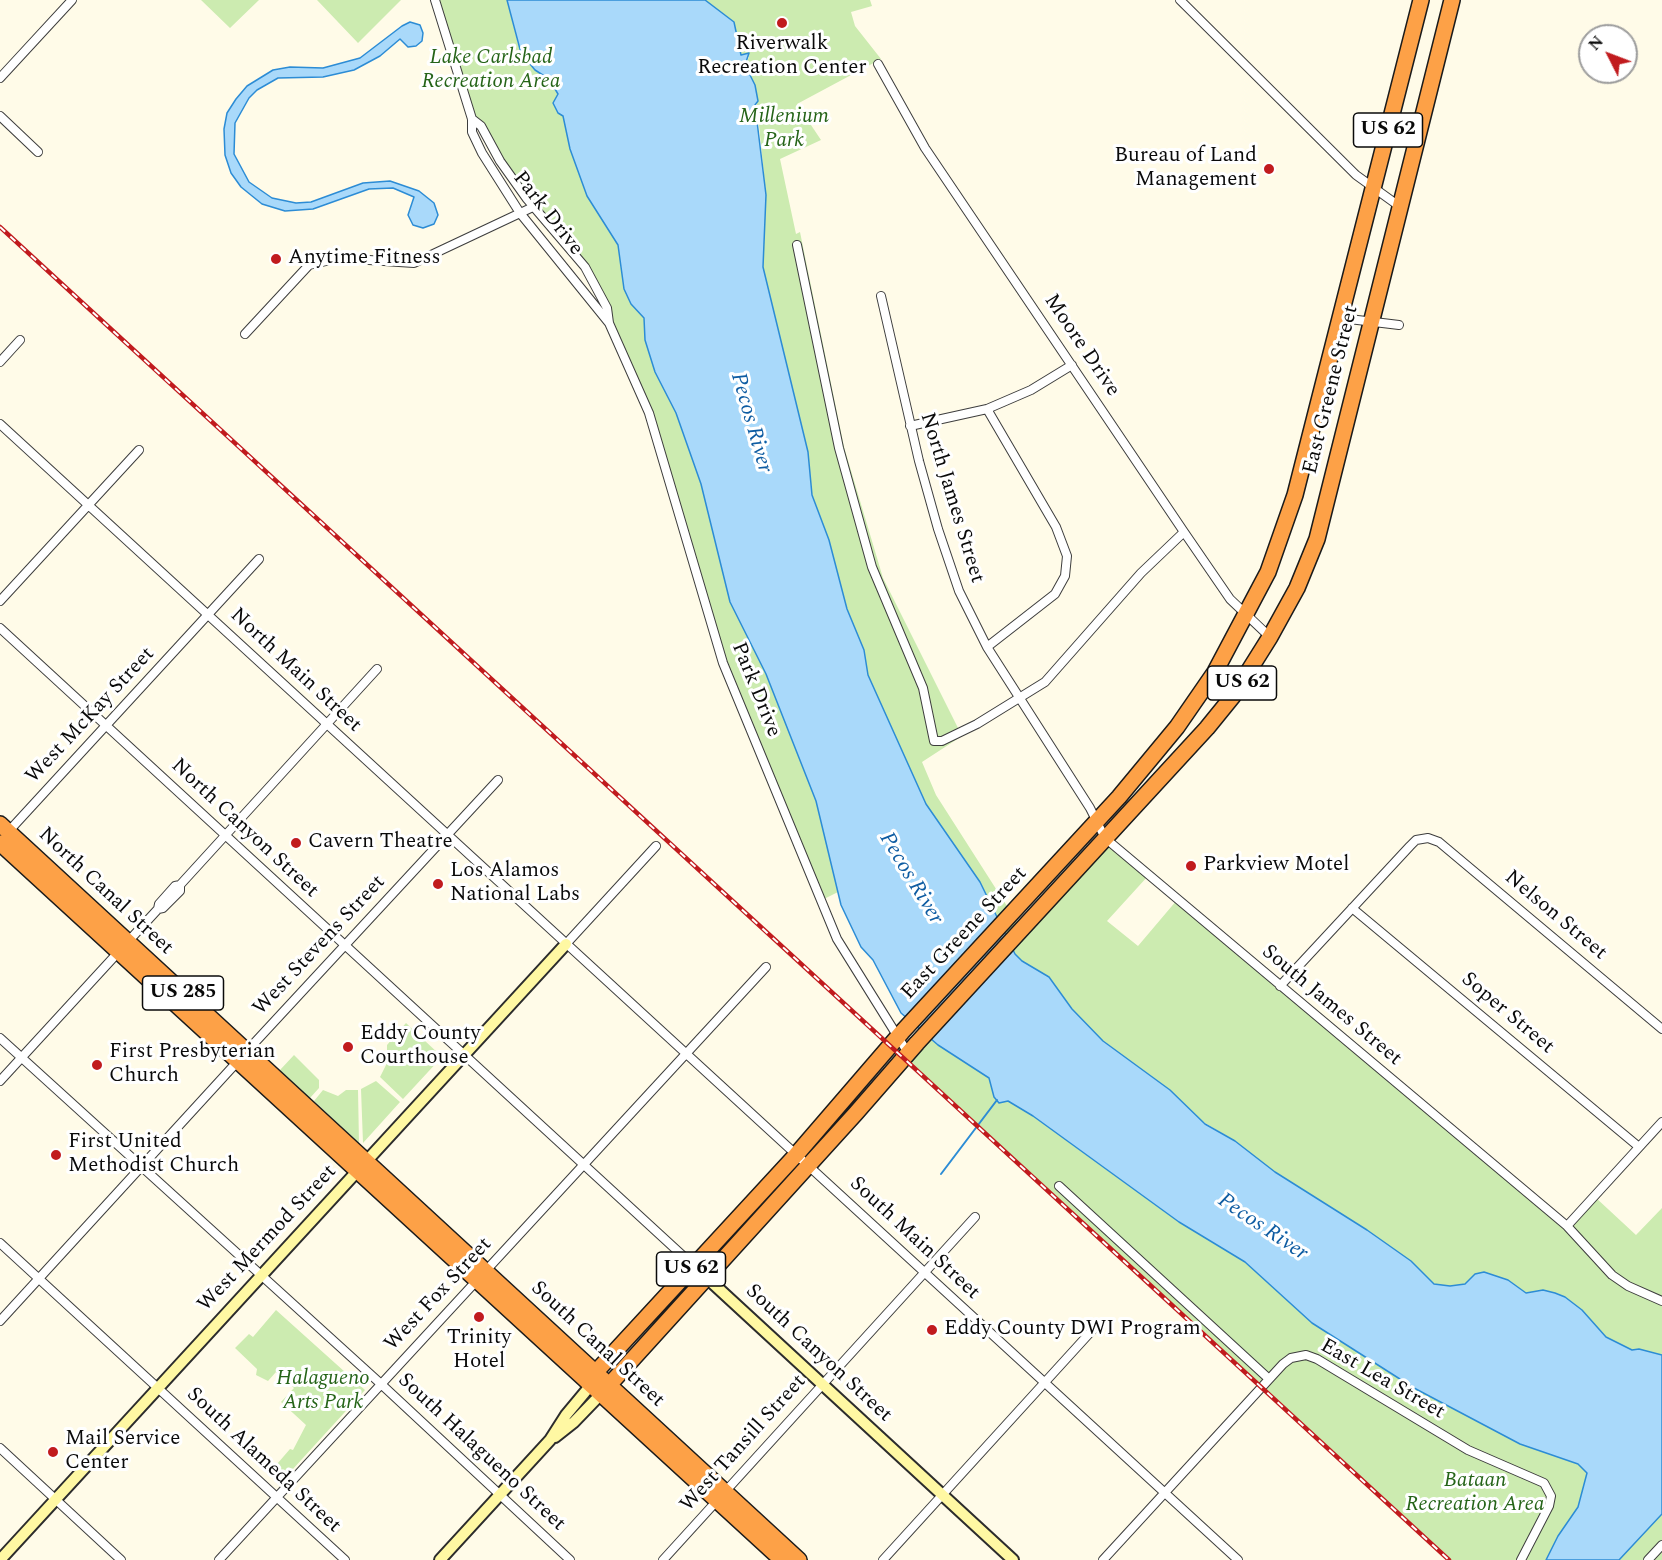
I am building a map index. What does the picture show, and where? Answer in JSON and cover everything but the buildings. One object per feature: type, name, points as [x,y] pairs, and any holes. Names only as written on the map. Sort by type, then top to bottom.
[{"type":"highway","name":"East Greene Street","points":[[796,1155],[902,1033],[1097,821],[1166,742],[1215,672],[1247,616],[1268,573],[1295,495],[1421,0]]},
{"type":"highway","name":"East Greene Street","points":[[809,1166],[922,1037],[1181,757],[1233,696],[1270,637],[1302,579],[1317,539],[1452,0]]},
{"type":"highway","points":[[1166,742],[1181,757]]},
{"type":"highway","name":"North Canal Street","points":[[2,835],[361,1167]]},
{"type":"highway","name":"US 62","points":[[599,1384],[694,1266],[796,1155]]},
{"type":"highway","name":"US 62","points":[[599,1384],[707,1278],[809,1166]]},
{"type":"highway","name":"South Canal Street","points":[[361,1167],[721,1496],[799,1560]]},
{"type":"highway","name":"South Canal Street","points":[[721,1496],[782,1560]]},
{"type":"street","points":[[0,78],[72,0]]},
{"type":"street","name":"Park Drive","points":[[435,0],[472,119],[471,132],[482,153],[520,213],[609,323],[649,413],[723,663],[791,824],[825,913],[849,961],[902,1033],[908,1053]]},
{"type":"street","points":[[1180,0],[1373,190],[1399,206]]},
{"type":"street","name":"Moore Drive","points":[[878,64],[925,148],[1184,532],[1230,599],[1270,637]]},
{"type":"street","points":[[0,116],[38,152]]},
{"type":"street","name":"Park Drive","points":[[472,119],[481,126],[500,161],[533,207],[585,267],[607,308],[609,323]]},
{"type":"street","points":[[245,334],[309,265],[339,258],[414,262],[533,207]]},
{"type":"street","points":[[797,245],[839,448],[872,567],[923,688],[933,739],[937,742],[960,733],[1045,682],[1141,573],[1184,532]]},
{"type":"street","name":"North James Street","points":[[881,296],[910,426],[947,561],[987,647],[1019,698]]},
{"type":"street","points":[[1341,318],[1399,325]]},
{"type":"street","points":[[0,362],[20,340]]},
{"type":"street","points":[[910,426],[987,409],[1031,390],[1072,365]]},
{"type":"street","points":[[987,409],[1059,532],[1067,556],[1065,576],[1055,594],[987,647]]},
{"type":"street","name":"North Main Street","points":[[0,424],[566,944]]},
{"type":"street","points":[[0,601],[139,450]]},
{"type":"street","name":"West McKay Street","points":[[2,835],[106,726],[259,559]]},
{"type":"street","name":"North Canyon Street","points":[[0,628],[463,1056]]},
{"type":"street","points":[[0,1081],[158,909],[164,908],[180,891],[180,885],[377,669]]},
{"type":"street","name":"South James Street","points":[[1019,698],[1097,821],[1105,838],[1567,1226],[1612,1275],[1628,1286],[1662,1301]]},
{"type":"street","name":"West Stevens Street","points":[[0,1321],[498,780]]},
{"type":"street","name":"Nelson Street","points":[[1352,908],[1410,846],[1422,838],[1439,842],[1662,1029]]},
{"type":"street","points":[[566,944],[656,846]]},
{"type":"street","points":[[1280,986],[1352,908]]},
{"type":"street","name":"Soper Street","points":[[1352,908],[1639,1147]]},
{"type":"street","name":"South Main Street","points":[[566,944],[1238,1560]]},
{"type":"street","name":"West Mermod Street","points":[[0,1560],[566,944]]},
{"type":"street","name":"West Fox Street","points":[[219,1560],[766,967]]},
{"type":"street","name":"South Halagueno Street","points":[[0,1038],[381,1384],[570,1560]]},
{"type":"street","name":"South Canyon Street","points":[[463,1056],[1013,1560]]},
{"type":"street","points":[[1567,1226],[1662,1122]]},
{"type":"street","points":[[1059,1186],[1269,1379]]},
{"type":"street","name":"West Tansill Street","points":[[663,1560],[975,1217]]},
{"type":"street","name":"South Alameda Street","points":[[0,1243],[345,1560]]},
{"type":"street","points":[[882,1560],[1096,1325]]},
{"type":"street","name":"East Lea Street","points":[[1103,1560],[1269,1379],[1291,1358],[1306,1355],[1317,1359],[1468,1450],[1539,1479],[1548,1488],[1551,1496],[1549,1506],[1521,1560]]},
{"type":"street","points":[[440,1560],[550,1440],[574,1422],[599,1384]]},
{"type":"street","points":[[0,1448],[121,1560]]},
{"type":"street","points":[[1648,1560],[1662,1545]]},
{"type":"green space","points":[[201,0],[259,0],[230,28]]},
{"type":"green space","points":[[317,0],[401,0],[358,43]]},
{"type":"green space","name":"Lake Carlsbad Recreation Area","points":[[435,0],[507,0],[518,44],[535,70],[549,79],[558,94],[567,134],[587,196],[618,245],[624,289],[644,319],[645,340],[655,372],[676,413],[701,484],[730,602],[766,674],[816,801],[838,892],[820,901],[723,663],[649,413],[585,267],[472,119]]},
{"type":"green space","name":"Millenium Park","points":[[705,0],[870,0],[872,6],[851,12],[855,26],[881,59],[797,104],[821,140],[780,159],[796,234],[800,232],[844,447],[883,578],[962,736],[922,762],[936,795],[1021,928],[1105,838],[1148,876],[1107,921],[1138,946],[1177,900],[1567,1226],[1595,1197],[1636,1235],[1662,1208],[1662,1355],[1639,1349],[1632,1350],[1606,1337],[1582,1310],[1559,1294],[1543,1290],[1526,1293],[1508,1280],[1484,1272],[1475,1274],[1465,1284],[1450,1286],[1434,1284],[1411,1261],[1275,1172],[1235,1141],[1192,1115],[1170,1090],[1103,1041],[1072,1010],[1049,977],[1022,961],[1015,954],[980,882],[926,804],[868,675],[864,650],[847,609],[829,540],[812,494],[808,452],[763,267],[766,195],[755,85],[745,65],[749,57],[741,55],[734,22]]},
{"type":"green space","points":[[406,1023],[440,1055],[387,1058],[387,1045]]},
{"type":"green space","name":"Bataan Recreation Area","points":[[925,1034],[989,1078],[994,1097],[1008,1101],[1033,1116],[1179,1222],[1245,1262],[1312,1323],[1414,1388],[1520,1444],[1578,1464],[1587,1473],[1578,1507],[1558,1536],[1546,1560],[1449,1560],[903,1059]]},
{"type":"green space","points":[[294,1055],[319,1080],[319,1088],[310,1098],[280,1070]]},
{"type":"green space","points":[[440,1059],[403,1099],[380,1077],[387,1063]]},
{"type":"green space","points":[[376,1081],[400,1102],[363,1143],[361,1089]]},
{"type":"green space","points":[[323,1090],[338,1096],[346,1090],[358,1090],[359,1143],[314,1101]]},
{"type":"green space","name":"Halagueno Arts Park","points":[[276,1310],[365,1390],[282,1481],[271,1471],[290,1449],[293,1450],[306,1425],[281,1402],[294,1388],[276,1372],[268,1381],[256,1375],[257,1369],[235,1348],[249,1334],[253,1337]]},
{"type":"green space","points":[[1662,1514],[1662,1560],[1619,1560],[1657,1518]]},
{"type":"water","name":"Pecos River","points":[[507,0],[705,0],[734,22],[741,55],[749,53],[745,65],[755,85],[758,101],[755,105],[766,195],[763,267],[808,452],[812,495],[829,540],[847,609],[864,650],[868,675],[926,804],[980,882],[1015,954],[1022,961],[1049,977],[1072,1009],[1103,1041],[1170,1090],[1205,1124],[1235,1141],[1275,1172],[1367,1230],[1411,1261],[1434,1284],[1450,1286],[1465,1284],[1475,1274],[1484,1272],[1508,1280],[1526,1293],[1543,1290],[1555,1293],[1565,1297],[1582,1310],[1606,1337],[1632,1350],[1639,1349],[1662,1355],[1662,1514],[1619,1560],[1546,1560],[1558,1536],[1578,1507],[1587,1473],[1578,1464],[1520,1444],[1414,1388],[1312,1323],[1245,1262],[1179,1222],[1033,1116],[1008,1101],[999,1103],[994,1097],[989,1078],[938,1045],[901,1013],[873,960],[861,947],[841,905],[816,801],[766,674],[730,602],[701,484],[676,413],[655,372],[645,340],[644,318],[631,304],[624,289],[618,245],[587,196],[570,149],[563,116],[558,113],[553,103],[558,94],[549,79],[535,70],[521,53]]},
{"type":"water","points":[[410,22],[420,25],[423,33],[422,41],[416,46],[408,47],[400,39],[380,56],[354,70],[323,77],[278,78],[257,90],[249,98],[235,123],[234,154],[249,182],[272,198],[296,203],[311,202],[363,183],[390,181],[419,191],[434,203],[438,215],[434,224],[423,228],[413,225],[408,215],[414,197],[393,188],[369,189],[313,209],[285,211],[262,204],[241,187],[231,173],[225,155],[224,129],[227,113],[247,86],[273,70],[290,67],[323,68],[360,58]]},
{"type":"waterway","points":[[941,1174],[997,1100]]},
{"type":"railway","points":[[0,227],[1449,1560]]},
{"type":"place","name":"Riverwalk Recreation Center","points":[[782,23]]},
{"type":"place","name":"Bureau of Land Management","points":[[1269,169]]},
{"type":"place","name":"Anytime Fitness","points":[[276,259]]},
{"type":"place","name":"Cavern Theatre","points":[[296,843]]},
{"type":"place","name":"Parkview Motel","points":[[1191,866]]},
{"type":"place","name":"Los Alamos National Labs","points":[[438,884]]},
{"type":"place","name":"Eddy County Courthouse","points":[[348,1047]]},
{"type":"place","name":"First Presbyterian Church","points":[[97,1065]]},
{"type":"place","name":"First United Methodist Church","points":[[56,1155]]},
{"type":"place","name":"Trinity Hotel","points":[[479,1317]]},
{"type":"place","name":"Eddy County DWI Program","points":[[932,1330]]},
{"type":"place","name":"Mail Service Center","points":[[53,1452]]}]
